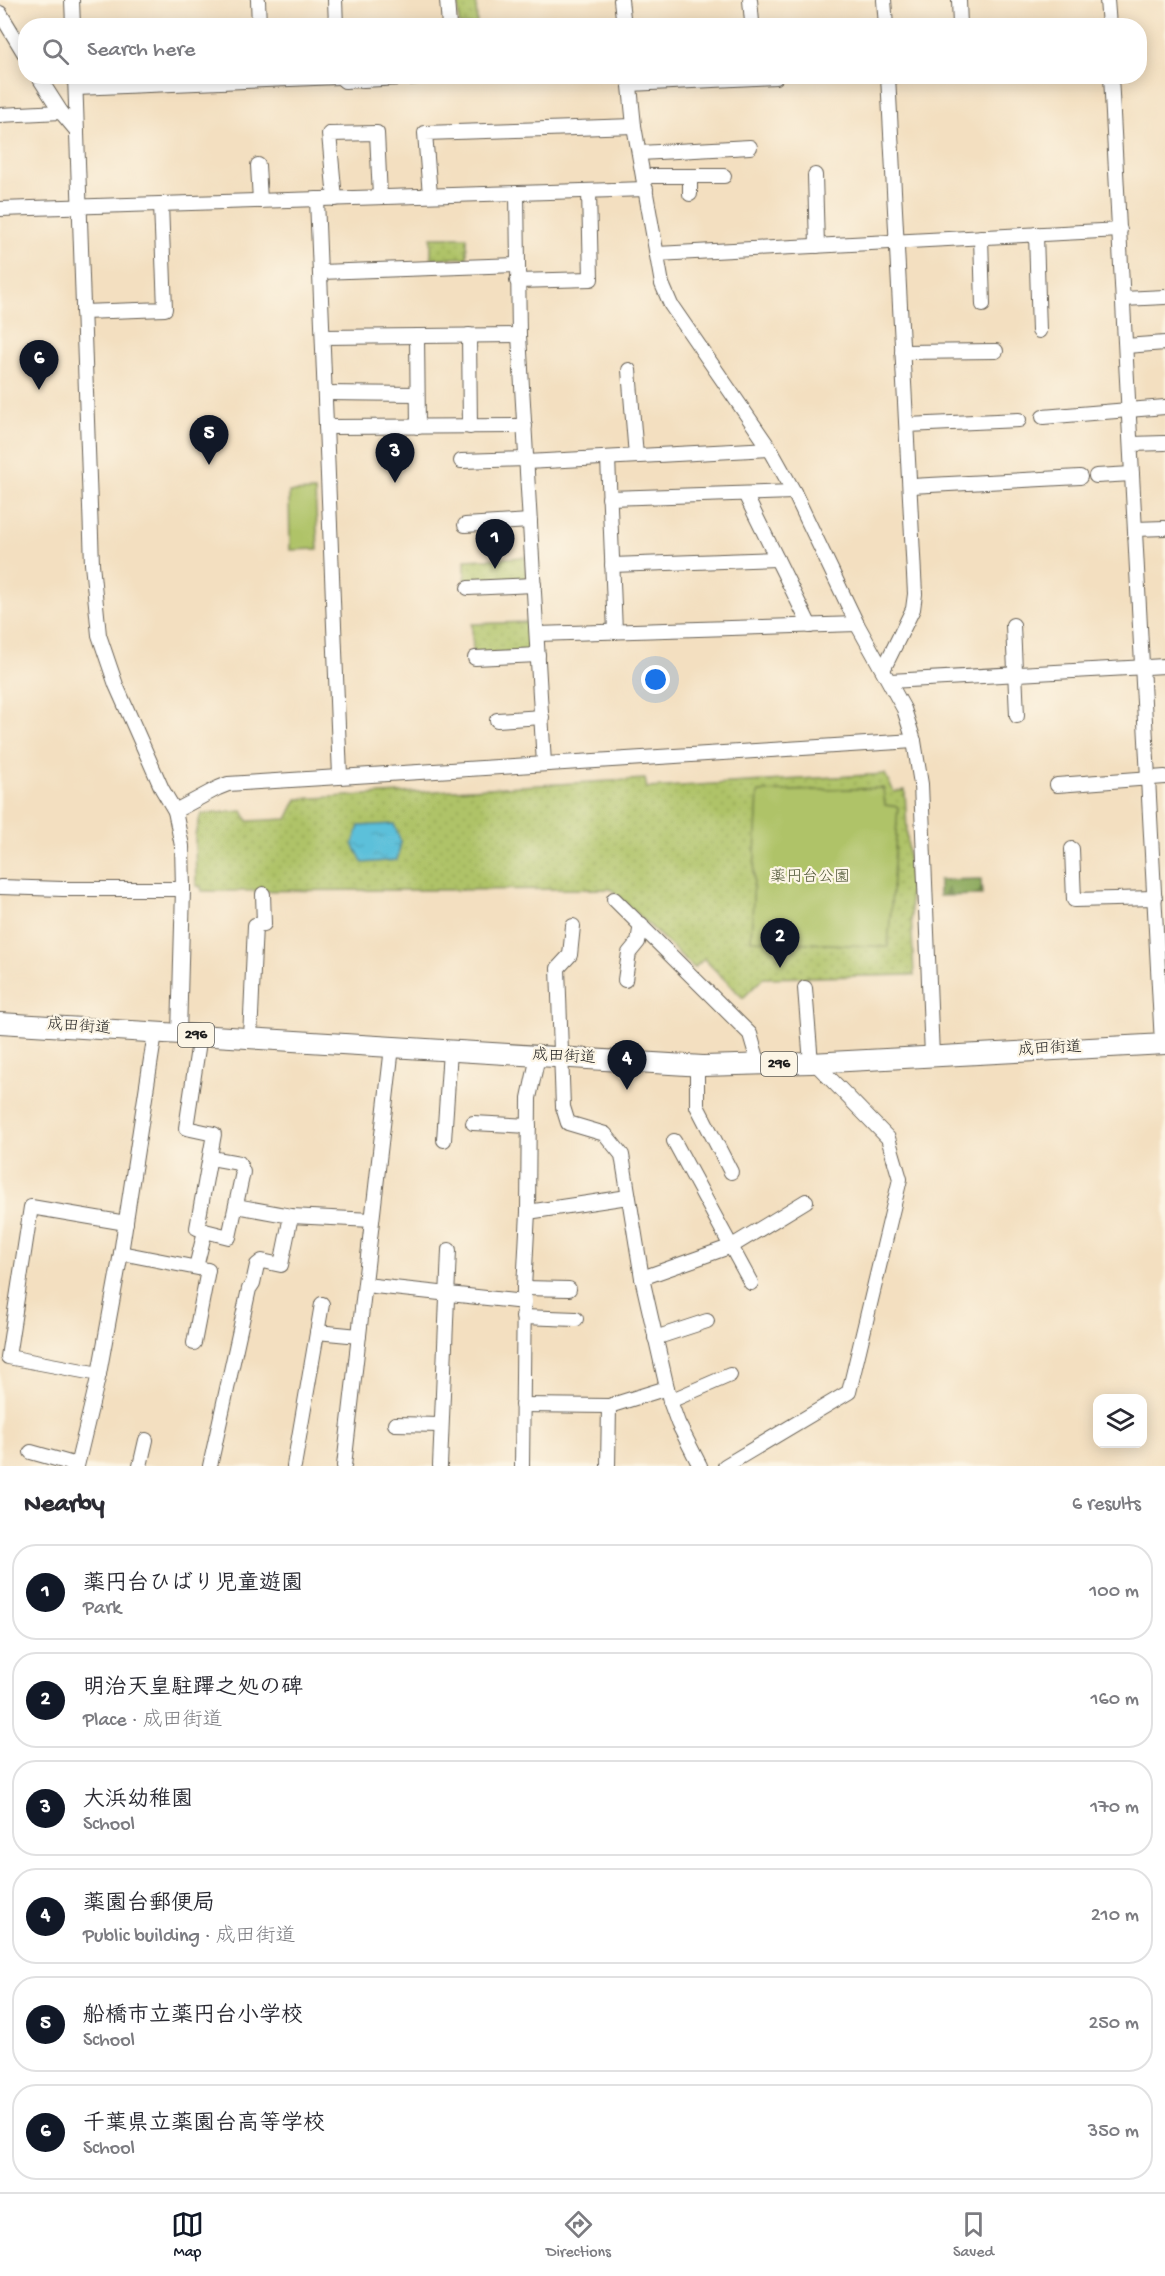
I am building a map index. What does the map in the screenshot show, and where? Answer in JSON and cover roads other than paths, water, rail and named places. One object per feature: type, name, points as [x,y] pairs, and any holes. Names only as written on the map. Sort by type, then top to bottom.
[{"type":"highway","name":"成田街道","points":[[0,1023],[698,1065],[813,1063],[1164,1044]]},
{"type":"street","points":[[72,0],[73,18]]},
{"type":"street","points":[[258,0],[259,18]]},
{"type":"street","points":[[335,0],[336,18]]},
{"type":"street","points":[[447,0],[448,18]]},
{"type":"street","points":[[621,0],[623,18]]},
{"type":"street","points":[[750,0],[752,18]]},
{"type":"street","points":[[884,0],[885,18]]},
{"type":"street","points":[[959,0],[960,18]]},
{"type":"street","points":[[1107,0],[1108,18]]},
{"type":"street","points":[[0,14],[18,43]]},
{"type":"street","points":[[43,84],[61,112],[77,131]]},
{"type":"street","points":[[76,84],[92,564],[98,627],[116,685],[162,789],[175,811],[182,846],[179,1034]]},
{"type":"street","points":[[630,84],[634,126],[662,284],[670,305],[770,449],[794,492],[857,624],[904,709],[914,741],[921,784],[932,1056]]},
{"type":"street","points":[[886,676],[914,604],[911,486],[888,84]]},
{"type":"street","points":[[1111,84],[1148,779],[1159,849],[1155,898],[1161,921],[1164,1044]]},
{"type":"street","points":[[0,116],[61,112]]},
{"type":"street","points":[[430,195],[425,133],[634,126]]},
{"type":"street","points":[[335,199],[329,134],[377,133],[380,197]]},
{"type":"street","points":[[640,153],[750,147]]},
{"type":"street","points":[[258,165],[260,201]]},
{"type":"street","points":[[815,174],[817,246]]},
{"type":"street","points":[[0,209],[589,191],[690,176],[724,176]]},
{"type":"street","points":[[690,176],[690,194]]},
{"type":"street","points":[[517,281],[591,279],[589,191]]},
{"type":"street","points":[[517,193],[519,335],[544,764]]},
{"type":"street","points":[[317,199],[340,776]]},
{"type":"street","points":[[83,312],[165,309],[162,204]]},
{"type":"street","points":[[657,254],[1120,230]]},
{"type":"street","points":[[1036,234],[1039,331]]},
{"type":"street","points":[[981,237],[983,305]]},
{"type":"street","points":[[320,272],[518,265]]},
{"type":"street","points":[[1123,298],[1165,297]]},
{"type":"street","points":[[469,335],[470,427]]},
{"type":"street","points":[[323,337],[519,335]]},
{"type":"street","points":[[417,336],[418,427]]},
{"type":"street","points":[[1126,346],[1165,344]]},
{"type":"street","points":[[902,352],[996,351]]},
{"type":"street","points":[[629,370],[636,456]]},
{"type":"street","points":[[325,393],[417,394]]},
{"type":"street","points":[[1043,417],[1165,407]]},
{"type":"street","points":[[907,426],[1019,420]]},
{"type":"street","points":[[326,427],[525,426]]},
{"type":"street","points":[[1131,444],[1165,443]]},
{"type":"street","points":[[460,461],[608,458],[770,449]]},
{"type":"street","points":[[608,458],[615,632]]},
{"type":"street","points":[[1096,476],[1132,474]]},
{"type":"street","points":[[911,486],[1080,477]]},
{"type":"street","points":[[609,498],[794,492]]},
{"type":"street","points":[[745,494],[810,626]]},
{"type":"street","points":[[465,525],[530,521]]},
{"type":"street","points":[[1135,530],[1165,528]]},
{"type":"street","points":[[612,565],[777,559]]},
{"type":"street","points":[[468,588],[534,585]]},
{"type":"street","points":[[537,634],[857,624]]},
{"type":"street","points":[[1013,625],[1017,716]]},
{"type":"street","points":[[475,658],[538,655]]},
{"type":"street","points":[[886,676],[1015,675],[1165,666]]},
{"type":"street","points":[[497,720],[542,717]]},
{"type":"street","points":[[175,811],[228,784],[914,741]]},
{"type":"street","points":[[1057,785],[1165,777]]},
{"type":"street","points":[[1072,849],[1074,900],[1155,898]]},
{"type":"street","points":[[0,887],[183,889]]},
{"type":"street","points":[[250,1038],[255,925],[264,924],[263,894]]},
{"type":"street","points":[[614,899],[750,1034],[759,1065]]},
{"type":"street","points":[[625,980],[629,953],[638,942],[641,924]]},
{"type":"street","points":[[573,926],[570,955],[558,968],[563,1107],[567,1123],[605,1134],[622,1155],[642,1278],[669,1394],[678,1424],[700,1466]]},
{"type":"street","points":[[725,1466],[849,1392],[900,1179],[888,1138],[813,1063],[805,988]]},
{"type":"street","points":[[31,1452],[77,1465],[99,1374],[121,1253],[155,1033]]},
{"type":"street","points":[[200,1035],[186,1128],[214,1134],[197,1228],[230,1238],[243,1172],[239,1163],[211,1158]]},
{"type":"street","points":[[344,1466],[392,1047]]},
{"type":"street","points":[[444,1140],[450,1051]]},
{"type":"street","points":[[522,1466],[529,1098],[538,1056]]},
{"type":"street","points":[[698,1065],[697,1106],[731,1172]]},
{"type":"street","points":[[473,1123],[529,1126]]},
{"type":"street","points":[[674,1141],[752,1283]]},
{"type":"street","points":[[528,1212],[628,1197]]},
{"type":"street","points":[[642,1278],[732,1246],[806,1201]]},
{"type":"street","points":[[236,1206],[291,1216],[372,1220]]},
{"type":"street","points":[[99,1374],[8,1357],[31,1207],[126,1223]]},
{"type":"street","points":[[210,1466],[249,1289],[253,1283],[257,1265],[262,1262],[280,1265],[291,1216]]},
{"type":"street","points":[[196,1267],[205,1231]]},
{"type":"street","points":[[440,1466],[445,1294],[449,1250]]},
{"type":"street","points":[[121,1253],[208,1270],[194,1343]]},
{"type":"street","points":[[365,1285],[445,1294],[524,1295],[569,1289]]},
{"type":"street","points":[[294,1466],[322,1304]]},
{"type":"street","points":[[524,1317],[576,1319]]},
{"type":"street","points":[[655,1338],[706,1321]]},
{"type":"street","points":[[318,1332],[359,1336]]},
{"type":"street","points":[[522,1405],[609,1406],[669,1394],[730,1375]]},
{"type":"street","points":[[608,1466],[609,1406]]},
{"type":"street","points":[[395,1424],[441,1425]]},
{"type":"street","points":[[140,1466],[146,1440]]},
{"type":"water","points":[[394,824],[401,842],[397,860],[363,863],[353,844],[359,826]]},
{"type":"place","name":"千葉県立薬園台高等学校","points":[[39,390]]},
{"type":"place","name":"船橋市立薬円台小学校","points":[[209,465]]},
{"type":"place","name":"大浜幼稚園","points":[[395,483]]},
{"type":"place","name":"薬円台ひばり児童遊園","points":[[495,569]]},
{"type":"place","name":"明治天皇駐蹕之処の碑","points":[[780,968]]},
{"type":"place","name":"薬園台郵便局","points":[[627,1090]]},
{"type":"park label","name":"薬円台公園","points":[[810,878]]}]
